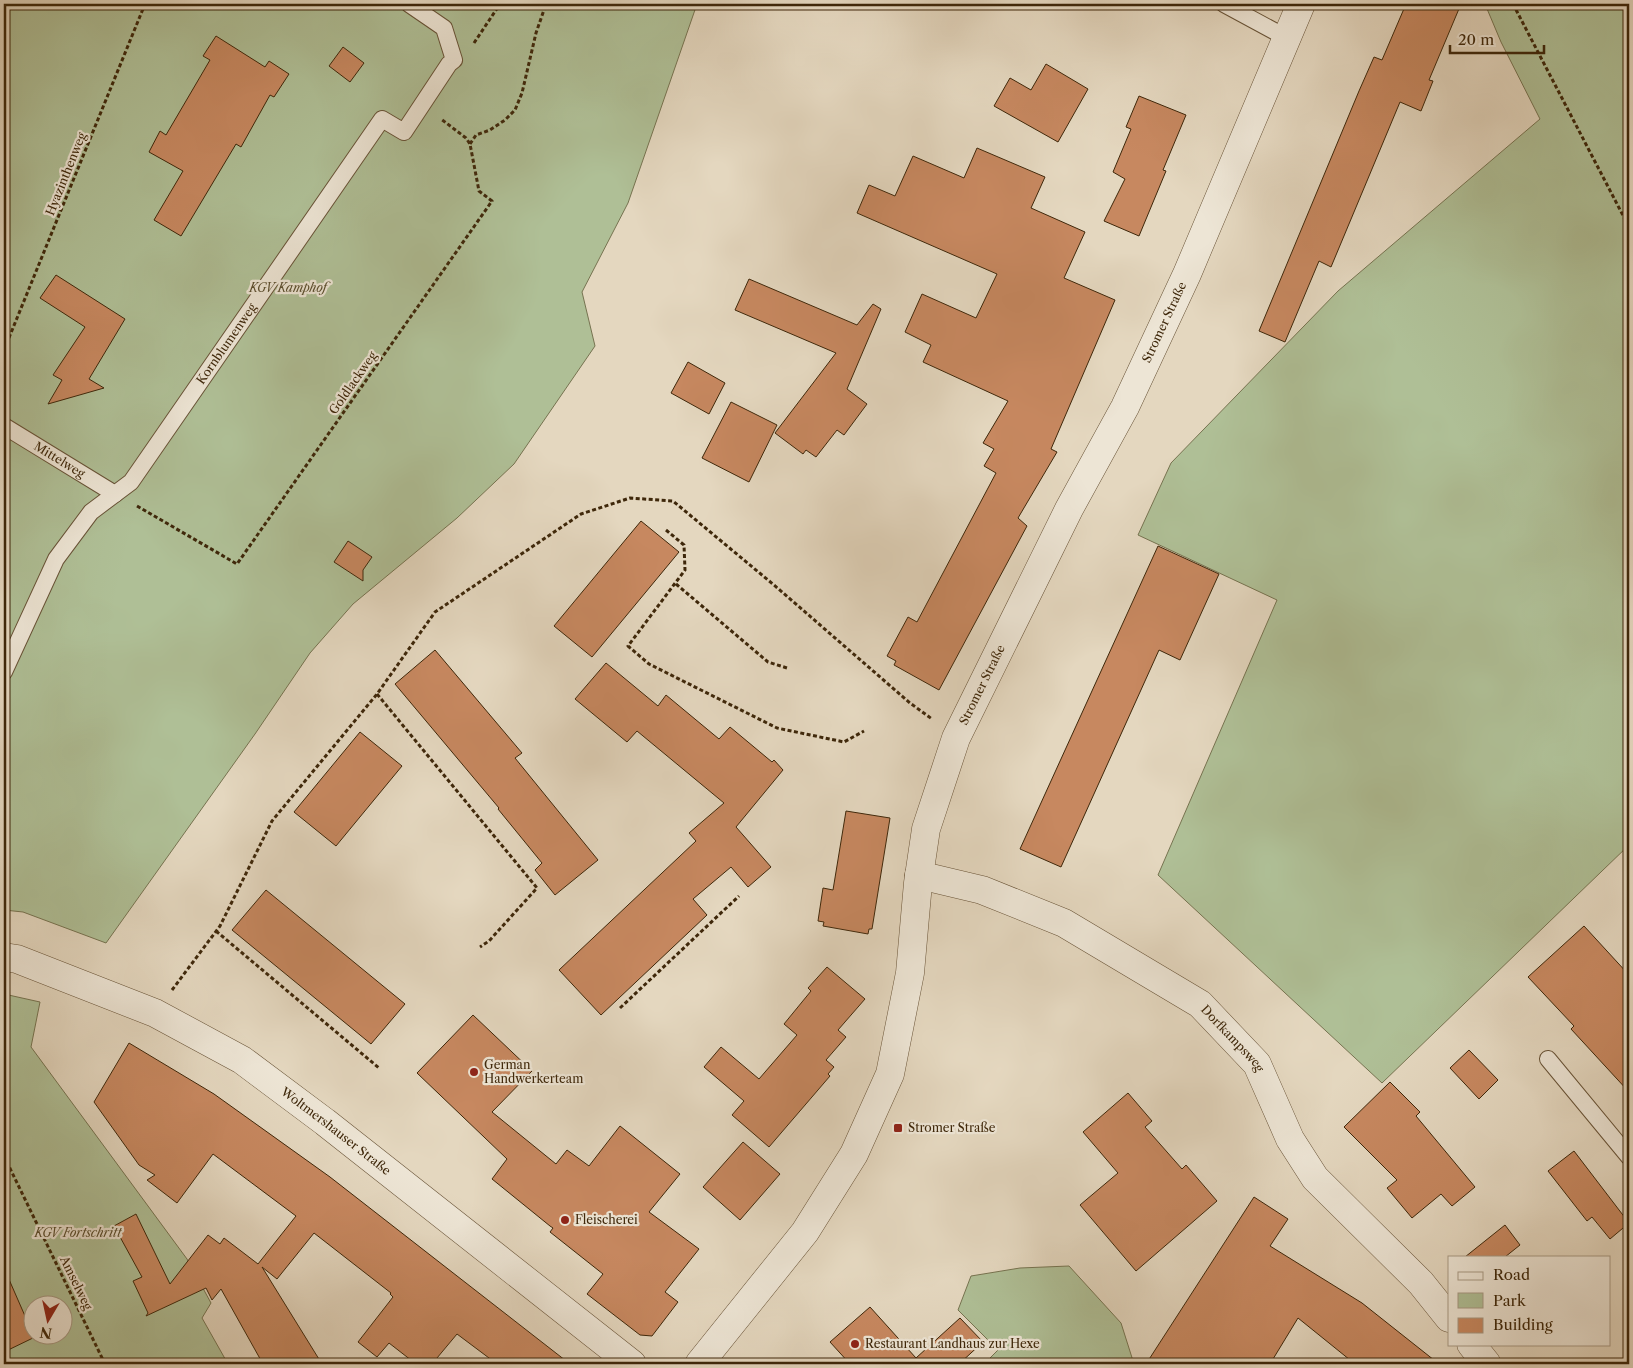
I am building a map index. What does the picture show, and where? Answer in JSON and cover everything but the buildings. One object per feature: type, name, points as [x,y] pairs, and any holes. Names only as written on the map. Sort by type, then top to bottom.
[{"type":"street","name":"Stromer Straße","points":[[699,1364],[806,1232],[854,1154],[890,1074],[910,973],[919,875],[926,829],[956,738],[1069,509],[1125,407],[1187,274],[1301,4]]},
{"type":"street","name":"Dorfkampsweg","points":[[919,875],[982,890],[1064,923],[1200,1004],[1257,1064],[1290,1139],[1315,1178],[1421,1283],[1448,1317]]},
{"type":"street","name":"Woltmershauser Straße","points":[[4,957],[17,959],[155,1012],[242,1060],[326,1122],[632,1364]]},
{"type":"street","points":[[1473,1346],[1487,1364]]},
{"type":"lane","points":[[409,4],[444,28],[454,60]]},
{"type":"lane","points":[[1224,4],[1287,38]]},
{"type":"lane","name":"Kornblumenweg","points":[[4,672],[56,559],[91,512],[131,482],[382,119],[404,132],[454,60]]},
{"type":"lane","name":"Mittelweg","points":[[4,426],[115,494]]},
{"type":"lane","points":[[1548,1059],[1629,1157]]},
{"type":"path","points":[[4,18],[10,4]]},
{"type":"path","name":"Hyazinthenweg","points":[[4,350],[145,4]]},
{"type":"path","points":[[454,60],[468,52],[500,4]]},
{"type":"path","points":[[422,105],[466,138],[470,144],[476,135],[490,130],[505,120],[515,110],[522,93],[536,32],[546,5],[538,4]]},
{"type":"path","points":[[1513,4],[1629,227]]},
{"type":"path","name":"Goldlackweg","points":[[115,494],[237,564],[492,201],[479,191],[470,144]]},
{"type":"path","points":[[155,1012],[216,931],[272,821],[377,694],[435,612],[581,514],[630,498],[673,501],[774,585],[910,703],[956,738]]},
{"type":"path","points":[[666,530],[684,545],[685,570],[628,646],[648,664],[777,728],[844,742],[864,731]]},
{"type":"path","points":[[676,584],[768,662],[787,668]]},
{"type":"path","points":[[377,694],[537,888],[489,941],[480,947]]},
{"type":"path","points":[[620,1008],[739,896]]},
{"type":"path","points":[[216,931],[379,1068]]},
{"type":"path","name":"Amselweg","points":[[4,1156],[105,1364]]},
{"type":"green space","name":"KGV Kamphof","points":[[4,4],[697,4],[628,203],[582,292],[595,346],[514,464],[457,518],[353,604],[310,653],[255,734],[106,943],[23,912],[4,910]]},
{"type":"green space","points":[[1485,4],[1629,4],[1629,845],[1382,1083],[1158,875],[1277,600],[1138,535],[1171,463],[1338,291],[1540,119],[1501,42]]},
{"type":"green space","name":"KGV Fortschritt","points":[[4,994],[40,1002],[31,1047],[187,1259],[211,1303],[202,1318],[228,1364],[4,1364]]},
{"type":"green space","points":[[1069,1266],[1121,1323],[1134,1364],[984,1364],[998,1350],[958,1310],[971,1276],[1020,1268]]},
{"type":"place","name":"German Handwerkerteam","points":[[474,1072]]},
{"type":"place","name":"Stromer Straße","points":[[898,1128]]},
{"type":"place","name":"Fleischerei","points":[[565,1220]]},
{"type":"place","name":"Restaurant Landhaus zur Hexe","points":[[855,1344]]}]
